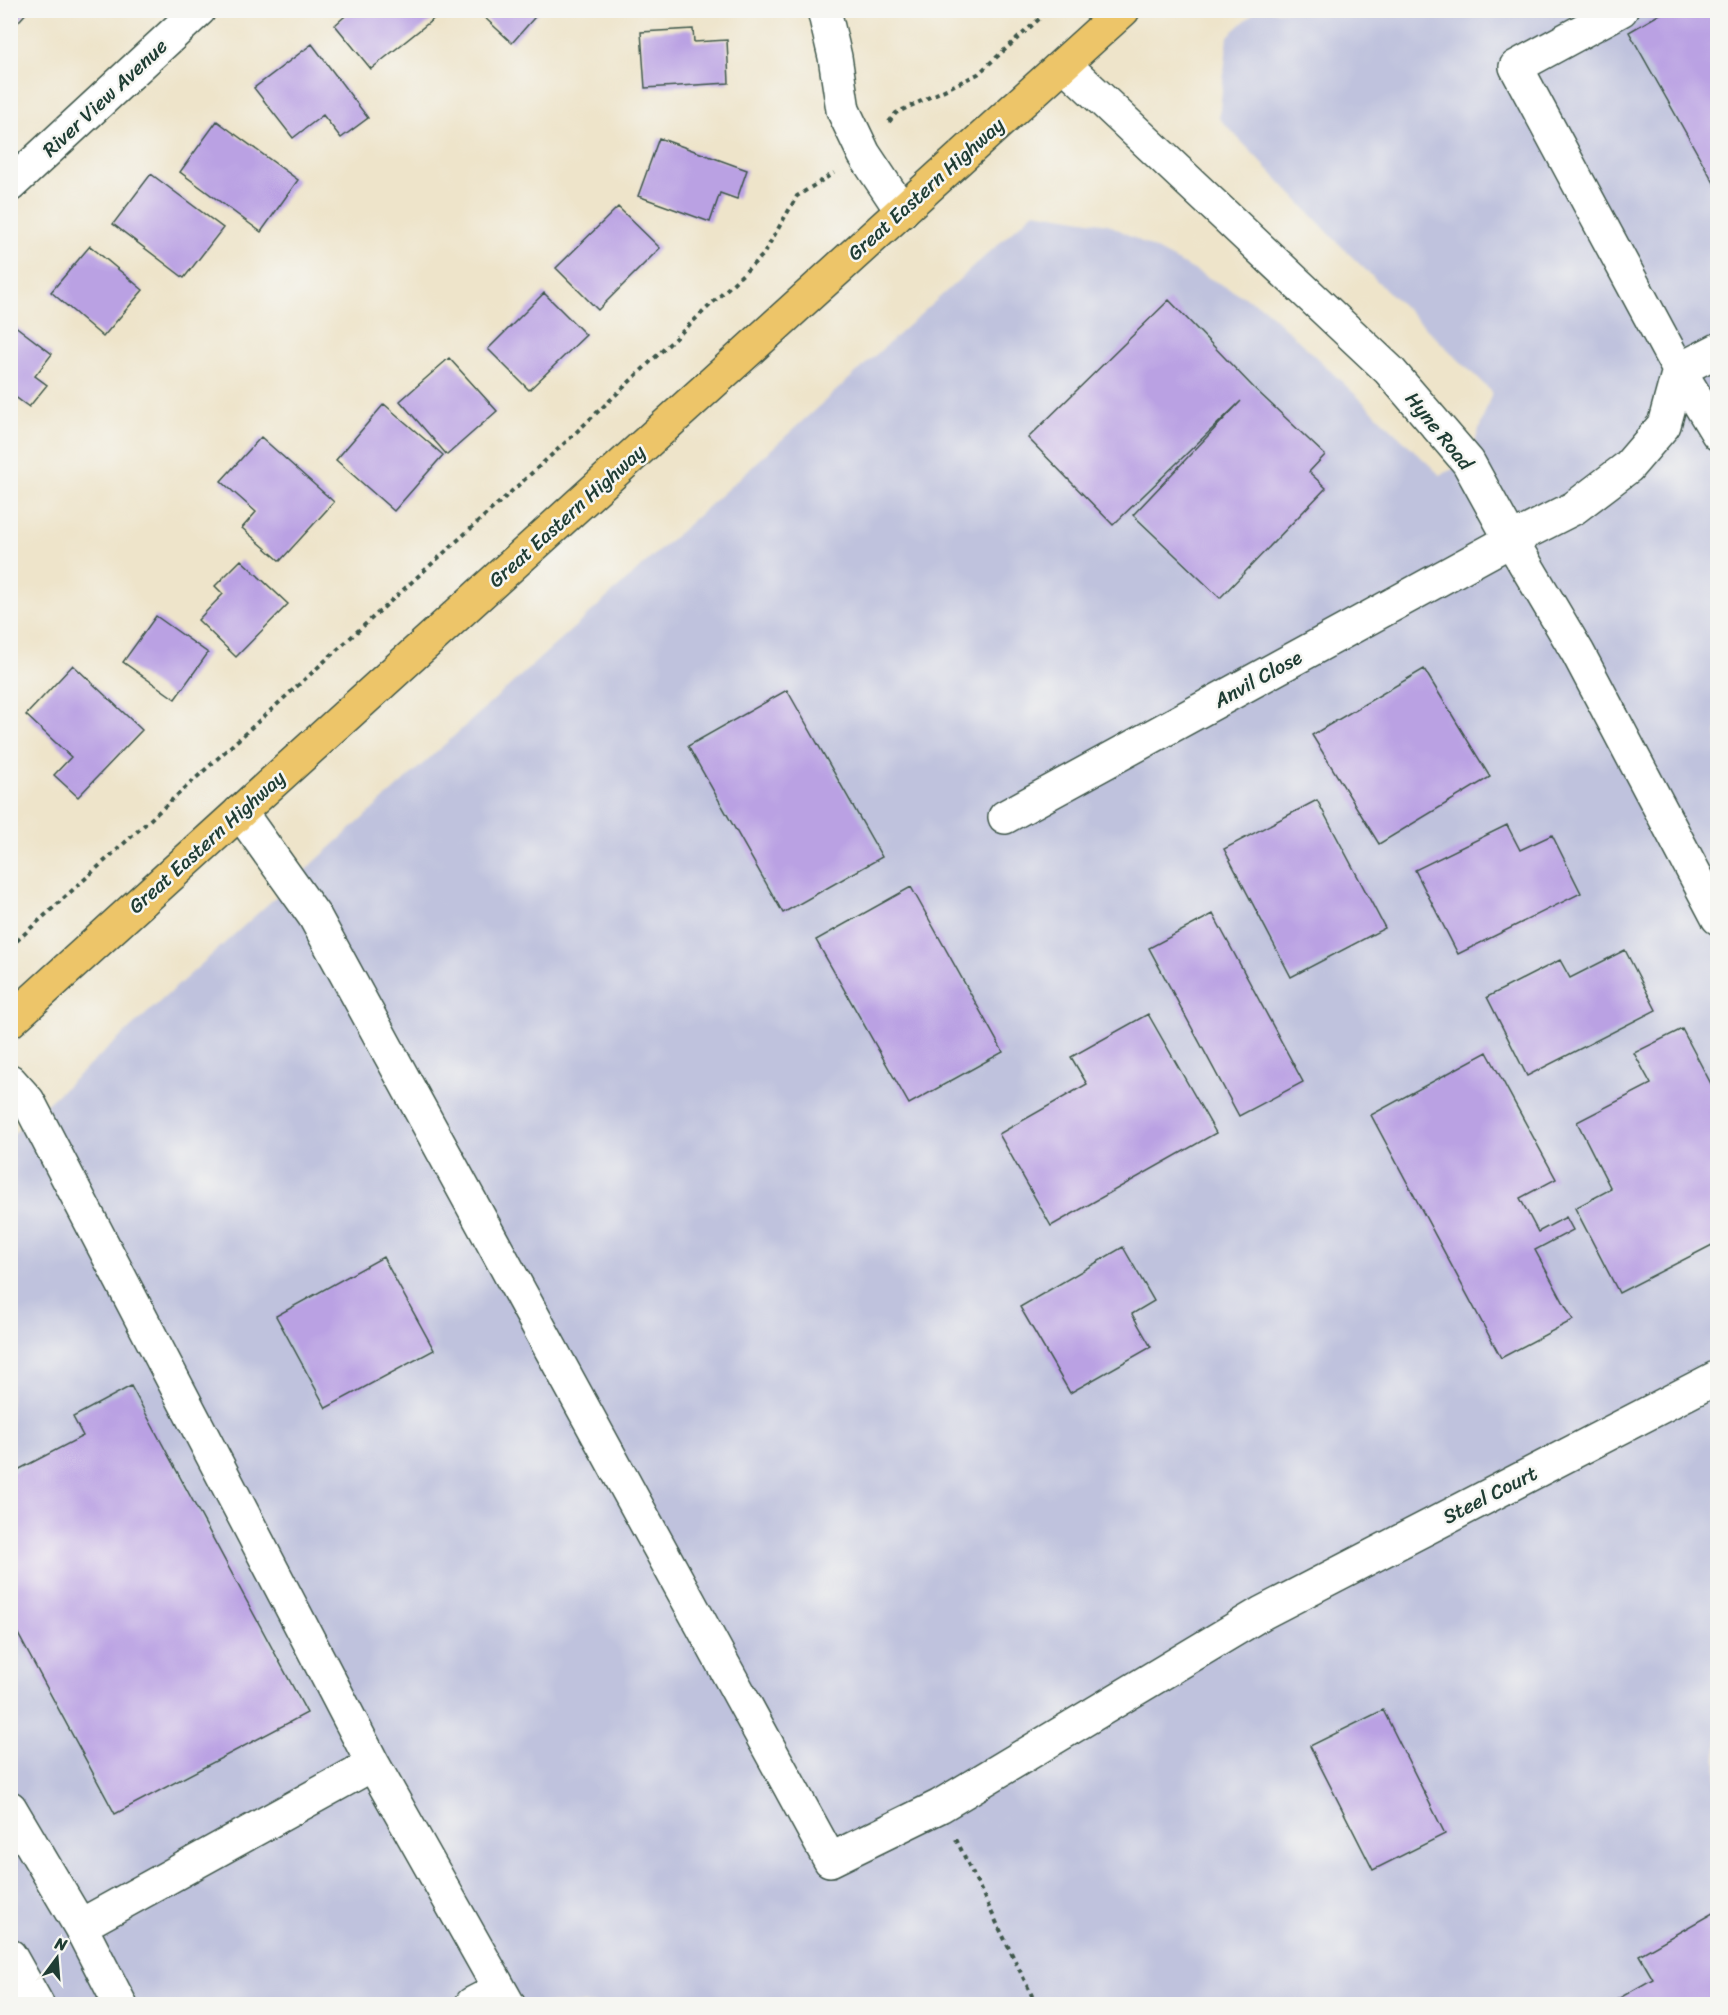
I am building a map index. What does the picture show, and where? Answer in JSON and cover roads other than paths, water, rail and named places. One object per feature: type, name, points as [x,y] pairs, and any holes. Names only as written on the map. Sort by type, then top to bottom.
[{"type":"highway","name":"Great Eastern Highway","points":[[10,1021],[1123,10]]},
{"type":"street","name":"River View Avenue","points":[[10,185],[199,10]]},
{"type":"street","points":[[824,10],[835,57],[843,110],[864,154],[902,211]]},
{"type":"street","points":[[1621,10],[1516,67],[1679,370],[1718,434]]},
{"type":"street","name":"Hyne Road","points":[[1064,64],[1389,370],[1468,462],[1578,653],[1718,918]]},
{"type":"street","points":[[1679,370],[1718,350]]},
{"type":"street","name":"Anvil Close","points":[[1005,817],[1511,540],[1574,508],[1628,467],[1665,425],[1679,370]]},
{"type":"street","name":"Steel Court","points":[[240,812],[315,917],[830,1860],[940,1806],[1262,1612],[1718,1377]]},
{"type":"street","points":[[10,1081],[28,1101],[373,1764],[493,2000]]},
{"type":"street","points":[[80,1926],[373,1764]]},
{"type":"street","points":[[10,1808],[80,1926],[120,2004]]},
{"type":"street","points":[[10,1956],[37,2004]]}]
